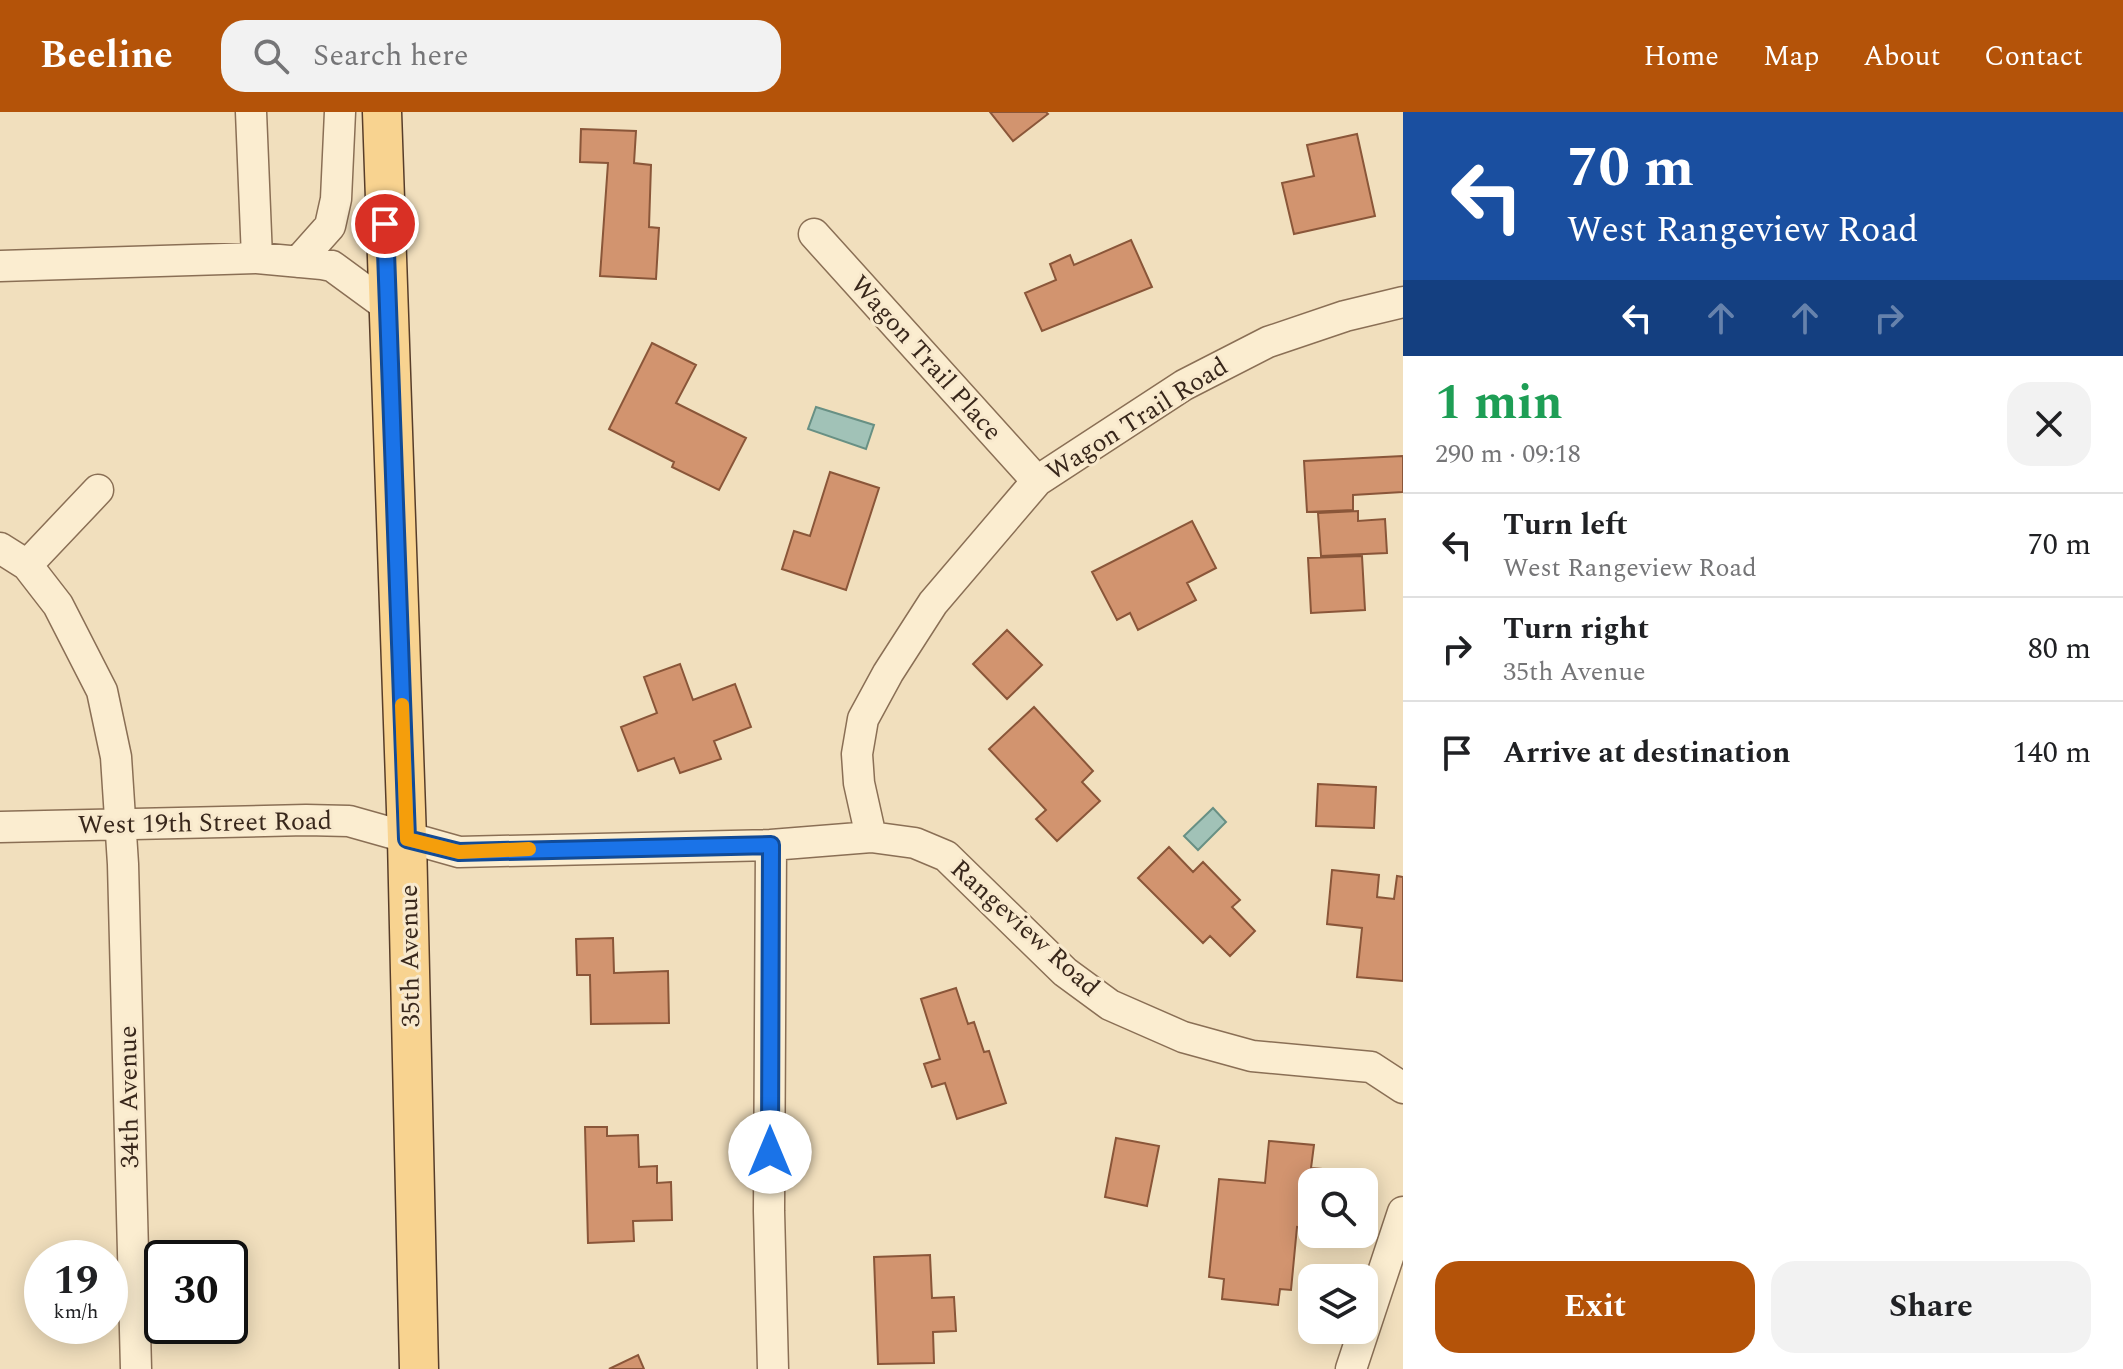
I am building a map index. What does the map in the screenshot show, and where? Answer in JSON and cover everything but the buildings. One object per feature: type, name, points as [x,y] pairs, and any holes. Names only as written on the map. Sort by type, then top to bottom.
[{"type":"main road","name":"35th Avenue","points":[[382,112],[407,839],[419,1369]]},
{"type":"street","points":[[251,112],[257,258]]},
{"type":"street","points":[[298,262],[330,226],[336,199],[340,112]]},
{"type":"street","name":"Wagon Trail Place","points":[[814,234],[1037,481]]},
{"type":"street","points":[[0,266],[257,258],[298,262],[332,266],[388,307]]},
{"type":"street","name":"Wagon Trail Road","points":[[871,837],[858,769],[863,719],[933,603],[1037,481],[1184,385],[1268,342],[1345,316],[1403,302]]},
{"type":"street","points":[[0,548],[27,565],[98,490]]},
{"type":"street","name":"34th Avenue","points":[[27,565],[58,605],[102,691],[116,757],[121,825],[136,1369]]},
{"type":"street","name":"West 19th Street Road","points":[[0,827],[349,821],[459,852],[771,845]]},
{"type":"street","name":"Rangeview Road","points":[[771,845],[871,837],[915,843],[946,856],[1065,972],[1110,1005],[1183,1037],[1252,1056],[1371,1067],[1403,1088]]},
{"type":"street","points":[[771,845],[769,1211],[773,1369]]},
{"type":"street","points":[[1351,1369],[1403,1212]]},
{"type":"water","points":[[816,407],[874,425],[866,449],[808,429]]},
{"type":"water","points":[[1213,808],[1226,822],[1198,850],[1184,836]]},
{"type":"slow traffic","points":[[402,705],[407,839],[459,852],[529,849]]},
{"type":"route","points":[[385,224],[407,839],[459,852],[771,845],[770,1152]]}]
